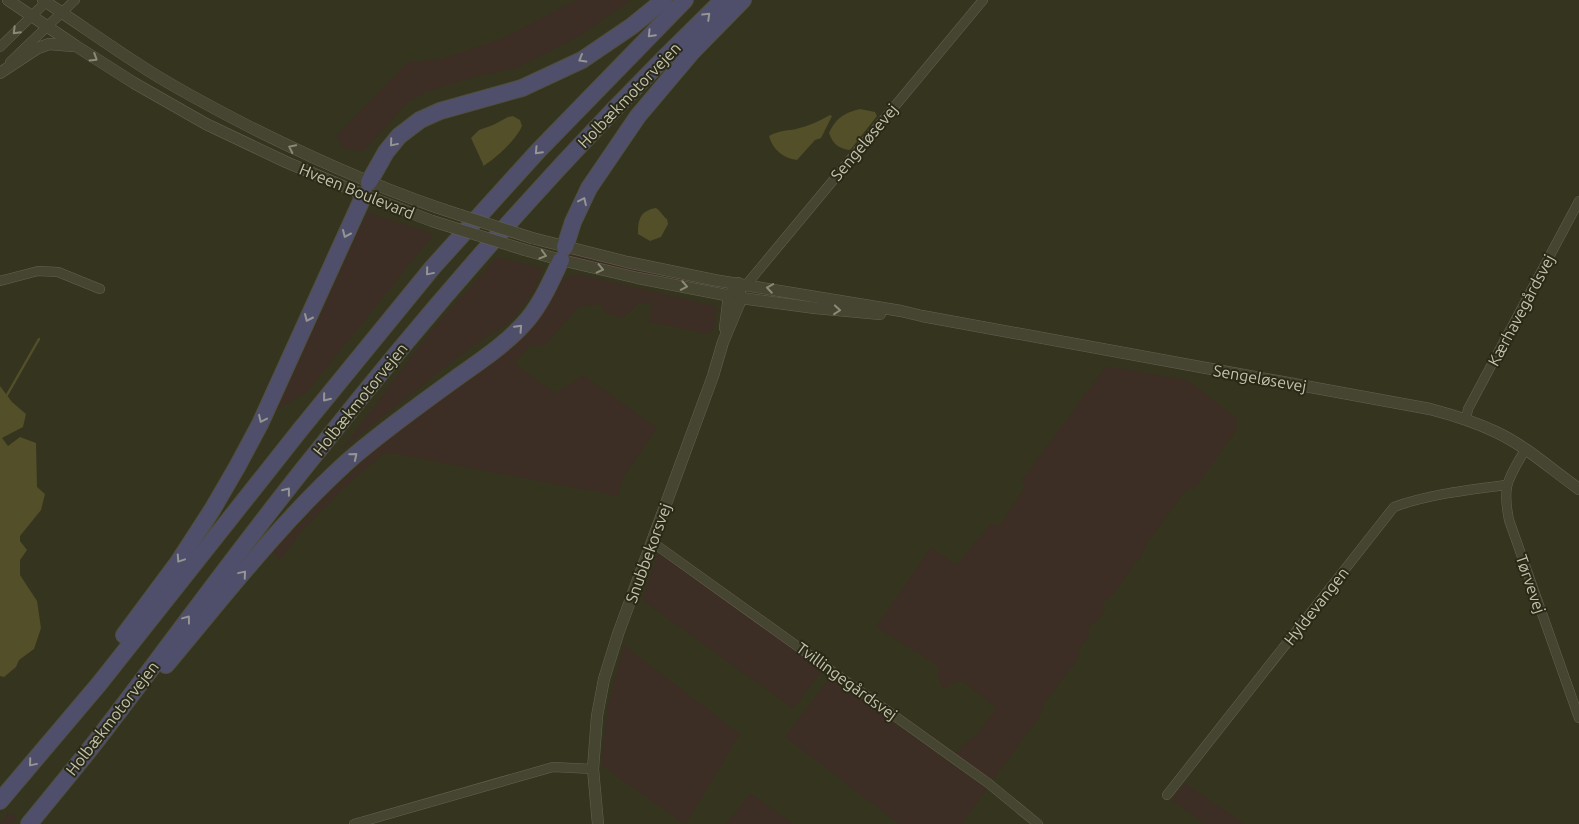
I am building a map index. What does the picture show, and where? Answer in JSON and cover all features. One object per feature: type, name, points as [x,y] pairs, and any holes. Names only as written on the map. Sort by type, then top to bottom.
[{"type":"highway","points":[[64,726],[90,677],[136,620],[179,561],[238,467],[260,424],[366,188],[386,152],[399,136],[420,120],[440,111],[522,88],[582,60],[632,26],[664,0]]},
{"type":"highway","name":"Holbækmotorvejen","points":[[0,801],[64,726],[176,588],[300,430],[433,267],[538,150],[685,0]]},
{"type":"highway","name":"Holbækmotorvejen","points":[[29,824],[106,728],[197,606],[321,446],[454,284],[559,167],[675,46],[723,0]]},
{"type":"highway","points":[[106,728],[159,673],[269,542],[346,463],[389,427],[482,360],[513,335],[528,319],[540,302],[563,253],[573,222],[589,188],[606,161],[638,116],[692,52],[743,0]]},
{"type":"street","name":"Hveen Boulevard","points":[[8,0],[76,46],[148,91],[222,132],[286,162],[532,238],[563,253],[735,297]]},
{"type":"street","points":[[0,72],[75,0]]},
{"type":"street","name":"Sengeløsevej","points":[[742,284],[983,0]]},
{"type":"street","name":"Hveen Boulevard","points":[[46,1],[186,93],[366,188],[432,220],[526,250],[627,262],[742,284]]},
{"type":"street","points":[[0,47],[46,1]]},
{"type":"street","points":[[0,72],[38,48],[49,44],[76,46]]},
{"type":"street","name":"Kærhavegårdsvej","points":[[1466,419],[1468,409],[1579,201]]},
{"type":"street","points":[[0,281],[38,271],[58,272],[100,289]]},
{"type":"street","points":[[735,297],[742,284]]},
{"type":"street","name":"Sengeløsevej","points":[[742,284],[901,311],[1430,409],[1466,419],[1497,432],[1579,489]]},
{"type":"street","name":"Sengeløsevej","points":[[735,297],[816,308],[922,316]]},
{"type":"street","name":"Snubbekorsvej","points":[[598,824],[592,769],[597,716],[604,679],[618,634],[710,384],[735,297]]},
{"type":"street","name":"Tørvevej","points":[[1525,450],[1506,485],[1505,501],[1509,520],[1579,718]]},
{"type":"street","name":"Hyldevangen","points":[[1167,795],[1394,507],[1409,501],[1466,490],[1506,485]]},
{"type":"street","name":"Tvillingegårdsvej","points":[[652,542],[988,783],[1038,824]]},
{"type":"street","points":[[354,824],[553,767],[592,769]]},
{"type":"shaded area","points":[[576,0],[631,0],[581,35],[517,68],[470,78],[426,92],[409,101],[363,152],[343,149],[337,135],[408,62],[440,59],[503,38]]},
{"type":"shaded area","points":[[860,109],[875,112],[877,116],[851,149],[839,147],[834,143],[829,133],[841,117],[849,112]]},
{"type":"shaded area","points":[[830,115],[832,116],[821,138],[815,140],[797,160],[779,152],[769,136],[805,126]]},
{"type":"shaded area","points":[[513,116],[520,120],[522,126],[519,131],[505,149],[483,166],[471,138],[479,130]]},
{"type":"shaded area","points":[[656,208],[667,219],[668,224],[661,237],[650,241],[638,234],[639,220],[646,211]]},
{"type":"shaded area","points":[[367,212],[434,234],[307,392],[277,409]]},
{"type":"shaded area","points":[[566,251],[724,287],[723,290],[567,257]]},
{"type":"shaded area","points":[[497,257],[543,268],[536,288],[511,321],[468,349],[342,449],[430,332]]},
{"type":"shaded area","points":[[578,274],[715,306],[718,309],[718,312],[713,313],[716,320],[715,326],[707,334],[649,322],[652,302],[638,304],[622,318],[605,313],[600,304],[579,307],[544,346],[530,346],[514,363],[555,393],[584,375],[657,428],[623,478],[618,496],[390,453],[383,454],[344,487],[299,534],[280,560],[273,552],[327,495],[382,443],[501,354],[541,313],[563,279]]},
{"type":"shaded area","points":[[1106,366],[1183,379],[1192,383],[1237,419],[1236,430],[1199,483],[1193,490],[1186,490],[1148,542],[1140,557],[1113,595],[1102,604],[1106,608],[1100,618],[1089,627],[1090,635],[1077,651],[1081,654],[1044,704],[1040,716],[992,781],[954,755],[969,739],[976,736],[996,708],[961,680],[943,689],[938,677],[938,666],[876,627],[931,547],[957,565],[990,524],[1000,525],[1025,487],[1022,480]]},
{"type":"shaded area","points":[[0,386],[12,402],[26,414],[23,427],[2,438],[8,446],[20,437],[36,443],[37,487],[45,494],[41,510],[20,536],[20,541],[27,550],[20,560],[20,575],[37,601],[41,628],[34,649],[19,660],[16,667],[4,677],[0,676]]},
{"type":"shaded area","points":[[658,553],[823,669],[793,709],[642,600]]},
{"type":"shaded area","points":[[624,645],[740,734],[686,824],[601,765],[608,705]]},
{"type":"shaded area","points":[[830,677],[987,789],[962,824],[899,824],[785,737]]},
{"type":"shaded area","points":[[1185,783],[1245,824],[1205,824],[1171,800]]},
{"type":"shaded area","points":[[750,793],[794,824],[726,824]]},
{"type":"shaded area","points":[[9,812],[16,816],[13,824],[0,824]]},
{"type":"waterway","points":[[7,395],[39,339]]}]
